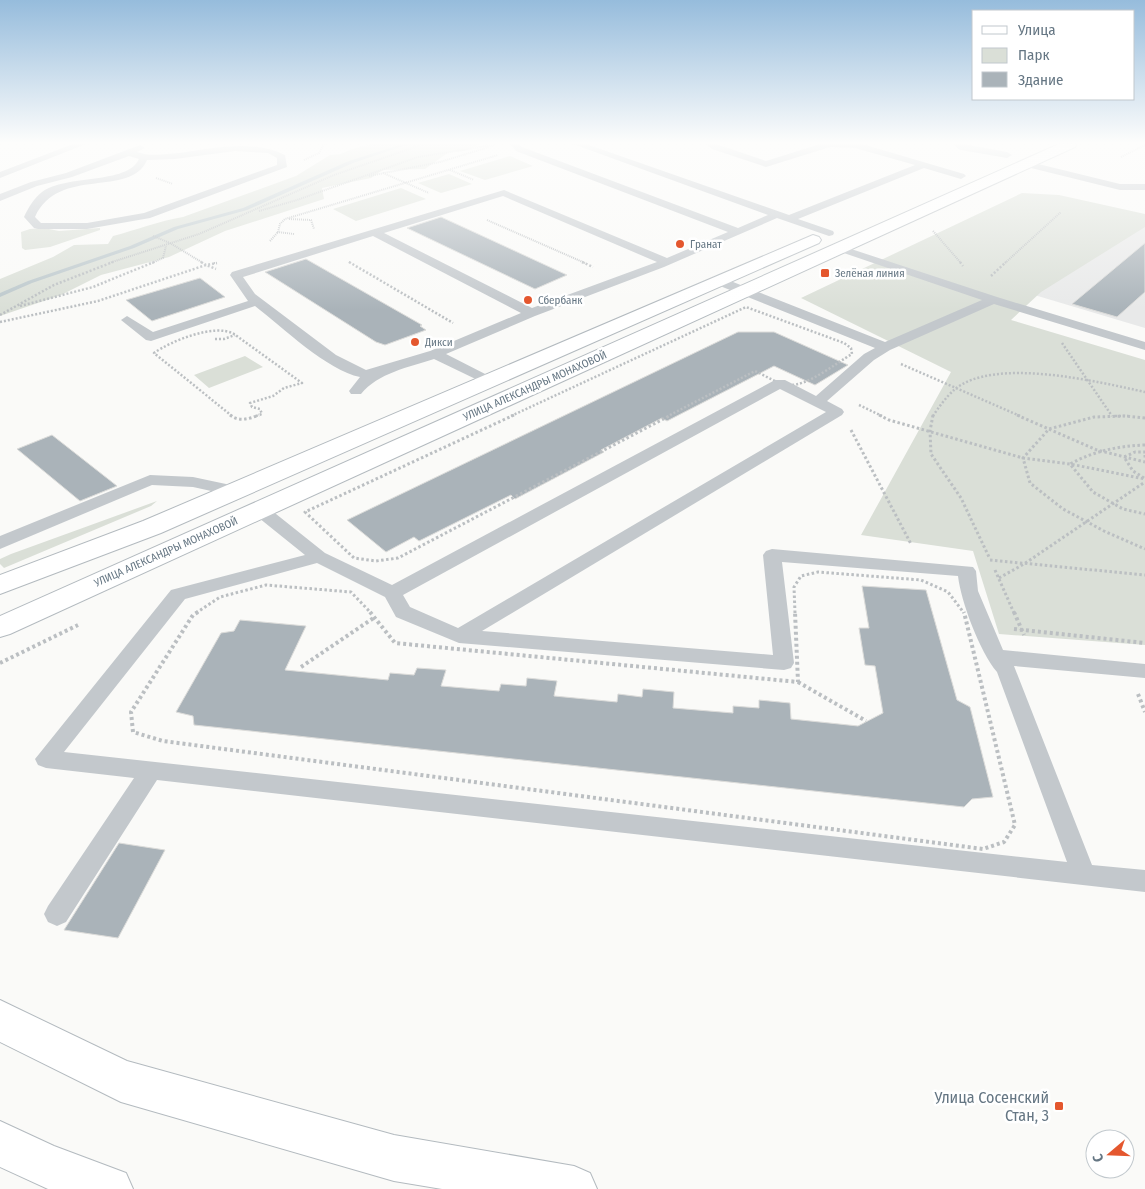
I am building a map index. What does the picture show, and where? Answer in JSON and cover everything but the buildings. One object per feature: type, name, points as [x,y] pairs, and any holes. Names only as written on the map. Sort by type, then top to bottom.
[{"type":"main road","name":"УЛИЦА АЛЕКСАНДРЫ МОНАХОВОЙ","points":[[0,627],[745,291],[834,241],[914,199]]},
{"type":"main road","name":"УЛИЦА АЛЕКСАНДРЫ МОНАХОВОЙ","points":[[0,585],[152,527],[719,280],[834,241],[938,199]]},
{"type":"main road","points":[[0,1020],[120,1081],[394,1158],[574,1189]]},
{"type":"main road","points":[[0,1144],[45,1165],[110,1189]]},
{"type":"lane","points":[[39,199],[36,202],[29,216],[38,226],[87,226],[146,216],[192,199]]},
{"type":"lane","points":[[483,199],[236,275],[251,298],[331,358],[356,372],[375,373],[435,354],[531,313],[621,279],[737,231],[830,199]]},
{"type":"lane","points":[[519,199],[665,261]]},
{"type":"lane","points":[[653,199],[737,231]]},
{"type":"lane","points":[[733,199],[782,217],[834,241],[993,300],[1145,346]]},
{"type":"lane","points":[[375,233],[531,313]]},
{"type":"lane","points":[[719,280],[885,347]]},
{"type":"lane","points":[[818,402],[869,357],[885,347],[993,300]]},
{"type":"lane","points":[[127,320],[151,337],[256,302]]},
{"type":"lane","points":[[435,354],[488,381]]},
{"type":"lane","points":[[356,391],[365,380],[396,366]]},
{"type":"lane","points":[[392,592],[780,384],[838,412],[459,636]]},
{"type":"lane","points":[[0,543],[150,480],[193,482],[234,491]]},
{"type":"lane","points":[[260,510],[319,557],[392,592],[403,612],[459,636],[784,663],[772,556],[967,571],[970,591],[996,657],[1006,669],[1084,875]]},
{"type":"lane","points":[[319,557],[178,594],[46,759],[1084,875],[1145,880]]},
{"type":"lane","points":[[996,657],[1036,661],[1140,678]]},
{"type":"lane","points":[[57,914],[150,772]]},
{"type":"path","points":[[0,315],[54,285],[92,268],[166,246],[249,214],[281,199]]},
{"type":"path","points":[[249,214],[300,199]]},
{"type":"path","points":[[301,235],[278,232],[280,224],[285,219],[352,199]]},
{"type":"path","points":[[441,199],[621,279]]},
{"type":"path","points":[[979,286],[1061,212]]},
{"type":"path","points":[[285,219],[311,220],[313,229],[320,233]]},
{"type":"path","points":[[933,230],[979,286],[993,300]]},
{"type":"path","points":[[152,235],[170,243],[206,265]]},
{"type":"path","points":[[17,306],[48,301],[131,274],[163,258],[166,246]]},
{"type":"path","points":[[325,248],[475,336]]},
{"type":"path","points":[[0,322],[98,301],[206,265],[221,262]]},
{"type":"path","points":[[746,307],[844,343],[851,348],[852,354],[802,383],[791,385],[778,382],[755,371],[398,558],[376,562],[354,558],[305,512],[746,307]]},
{"type":"path","points":[[210,330],[227,330],[302,383],[284,388],[273,396],[250,403],[252,408],[260,409],[262,414],[249,419],[235,418],[154,353],[162,347],[210,330]]},
{"type":"path","points":[[1060,340],[1112,416]]},
{"type":"path","points":[[894,361],[1097,450],[1124,457],[1145,461],[1145,453],[1134,452],[1124,457]]},
{"type":"path","points":[[1036,661],[961,498],[931,454],[930,431],[933,415],[955,389],[977,378],[1019,372],[1088,380],[1145,392]]},
{"type":"path","points":[[856,404],[889,420],[1022,458],[1070,464],[1145,480]]},
{"type":"path","points":[[1022,458],[1049,429],[1094,417],[1145,418]]},
{"type":"path","points":[[847,423],[914,549]]},
{"type":"path","points":[[1070,464],[1097,450],[1145,445]]},
{"type":"path","points":[[1124,457],[1133,471],[1145,480]]},
{"type":"path","points":[[1022,458],[1030,483],[1062,509],[1145,549]]},
{"type":"path","points":[[1070,464],[1093,492],[1123,509],[1145,514]]},
{"type":"path","points":[[999,578],[1024,564],[1087,522],[1145,480]]},
{"type":"path","points":[[798,682],[794,587],[801,576],[818,572],[921,580],[948,592],[964,611],[1015,825],[1004,842],[983,849],[173,742],[133,732],[131,712],[193,614],[220,597],[266,585],[351,592],[375,617],[395,643],[798,682],[866,721]]},
{"type":"path","points":[[301,667],[375,617]]},
{"type":"path","points":[[1008,629],[1145,643]]},
{"type":"path","points":[[1140,678],[1145,712]]},
{"type":"shaded area","points":[[1145,214],[1145,328],[1008,287]]},
{"type":"green space","points":[[231,199],[322,199],[225,231],[169,257],[101,275],[61,295],[0,316],[0,279],[53,257],[74,245],[108,244],[113,236],[183,217]]},
{"type":"green space","points":[[364,199],[424,199],[356,221],[333,209]]},
{"type":"green space","points":[[1008,199],[1079,199],[1145,214],[1145,227],[1041,292],[1011,320],[1145,360],[1145,645],[999,634],[973,551],[861,535],[951,372],[801,298]]},
{"type":"green space","points":[[44,228],[59,231],[100,228],[100,230],[50,247],[25,250],[22,248],[21,232]]},
{"type":"green space","points":[[245,356],[263,367],[209,388],[194,375]]},
{"type":"green space","points":[[157,501],[151,506],[4,568],[0,564],[0,559],[11,554]]},
{"type":"waterway","points":[[0,295],[30,282],[132,247],[176,228],[245,209],[266,199]]},
{"type":"place","name":"Гранат","points":[[680,244]]},
{"type":"place","name":"Зелёная линия","points":[[825,273]]},
{"type":"place","name":"Сбербанк","points":[[528,300]]},
{"type":"place","name":"Дикси","points":[[415,342]]},
{"type":"place","name":"Улица Сосенский Стан, 3","points":[[1059,1106]]}]
